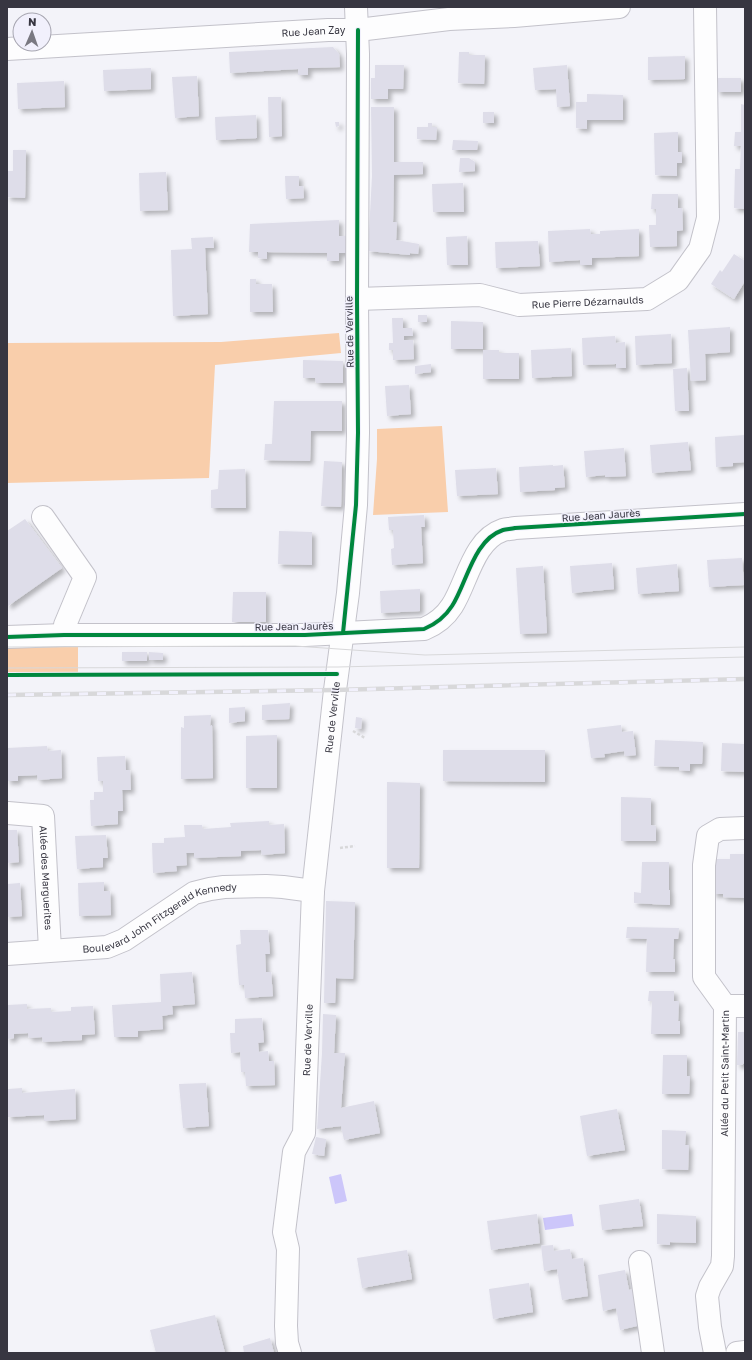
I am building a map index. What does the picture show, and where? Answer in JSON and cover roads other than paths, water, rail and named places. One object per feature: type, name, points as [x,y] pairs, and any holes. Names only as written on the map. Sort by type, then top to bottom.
[{"type":"street","name":"Rue de Verville","points":[[290,1353],[287,1343],[286,1326],[288,1249],[284,1232],[294,1152],[304,1134],[313,891],[335,690],[343,633],[356,505],[358,433],[358,30],[356,7]]},
{"type":"street","name":"Rue Jean Zay","points":[[7,49],[328,30],[358,30],[449,19],[514,16],[619,7]]},
{"type":"street","name":"Rue Pierre Dézarnaulds","points":[[357,299],[480,295],[519,305],[647,299],[678,280],[700,249],[708,218],[705,7]]},
{"type":"street","name":"Rue Jean Jaurès","points":[[7,637],[64,635],[297,635],[424,629],[435,624],[453,606],[475,558],[482,547],[492,536],[503,530],[515,528],[745,514]]},
{"type":"street","points":[[43,517],[85,577],[65,625],[64,635]]},
{"type":"street","name":"Allée des Marguerites","points":[[8,813],[43,816],[50,950]]},
{"type":"street","name":"Allée du Petit Saint-Martin","points":[[715,1353],[710,1327],[707,1296],[710,1287],[722,1266],[723,1256],[735,1006],[704,977],[704,865],[708,836],[720,828],[745,828]]},
{"type":"street","name":"Boulevard John Fitzgerald Kennedy","points":[[7,954],[107,947],[124,940],[194,893],[210,889],[224,887],[266,886],[313,891]]},
{"type":"street","points":[[640,1262],[653,1353]]},
{"type":"street","points":[[737,1353],[745,1352]]},
{"type":"tram line","points":[[7,647],[295,646],[425,655],[745,647]]},
{"type":"tram line","points":[[7,668],[338,667],[745,657]]},
{"type":"railway","points":[[7,695],[335,690],[745,679]]}]
